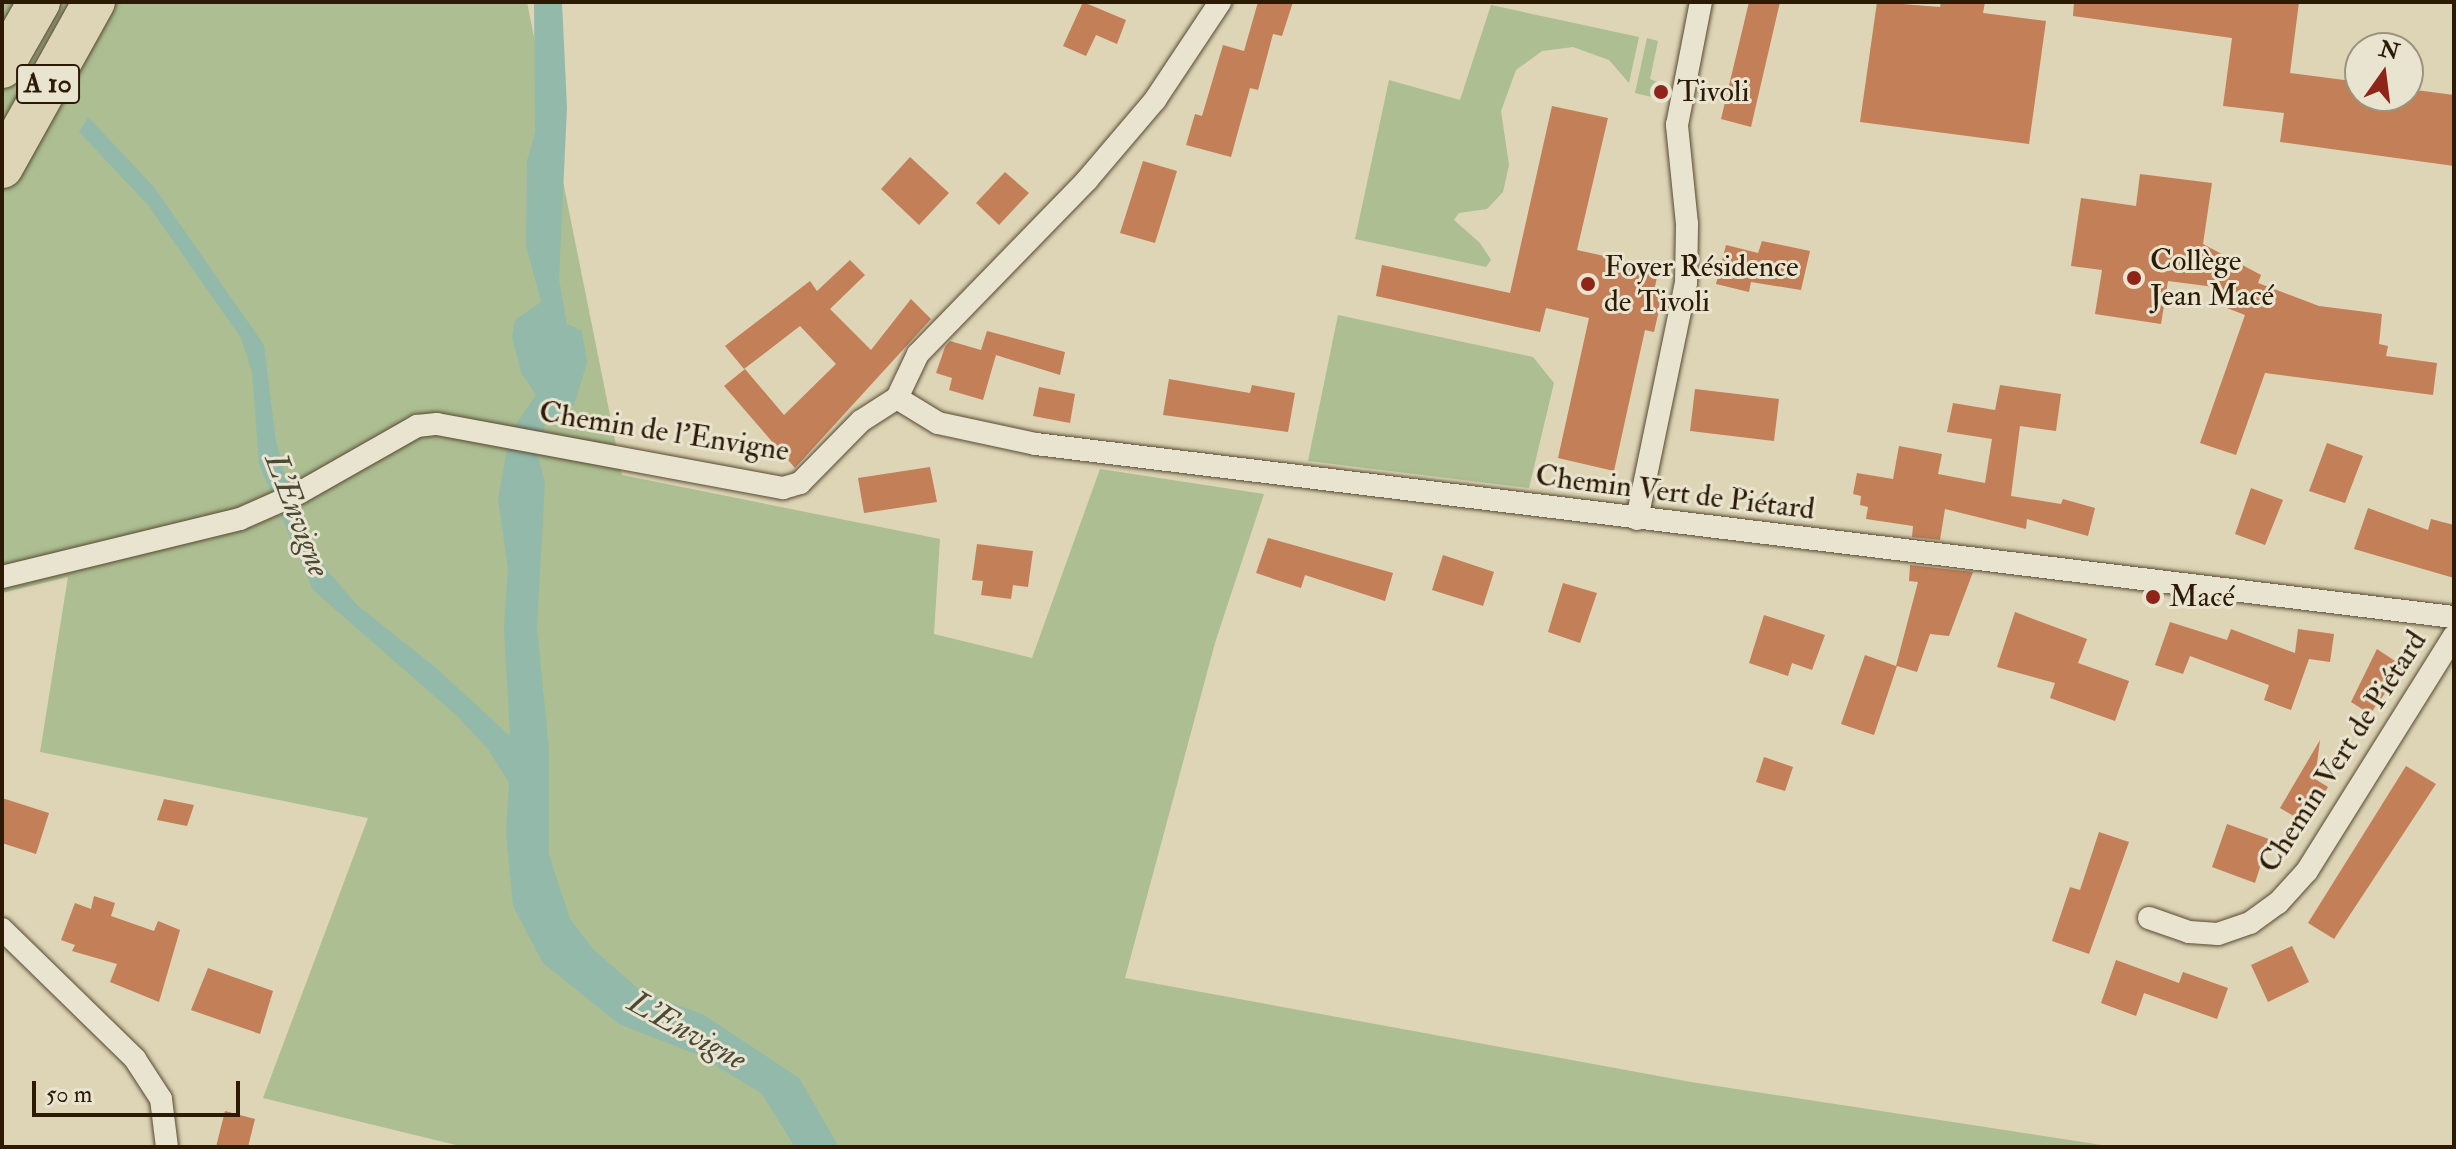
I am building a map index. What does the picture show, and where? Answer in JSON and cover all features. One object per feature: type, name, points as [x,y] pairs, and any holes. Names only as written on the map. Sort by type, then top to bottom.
[{"type":"highway","name":"A 10","points":[[2,67],[39,2]]},
{"type":"highway","name":"A 10","points":[[2,167],[94,2]]},
{"type":"street","points":[[897,398],[918,354],[1020,252],[1155,100],[1220,2]]},
{"type":"street","points":[[1637,519],[1686,283],[1687,224],[1677,125],[1701,2]]},
{"type":"street","name":"Chemin de l'Envigne","points":[[2,577],[263,510],[417,426],[437,424],[783,488],[815,473],[861,421],[897,398]]},
{"type":"street","name":"Chemin Vert de Piétard","points":[[897,398],[938,423],[1036,444],[2454,617]]},
{"type":"street","name":"Chemin Vert de Piétard","points":[[2149,918],[2189,932],[2218,934],[2250,923],[2278,903],[2307,871],[2454,636]]},
{"type":"street","points":[[2,929],[135,1059],[161,1099],[167,1147]]},
{"type":"shaded area","points":[[2,2],[527,2],[622,475],[940,539],[934,634],[1032,658],[1100,469],[1264,494],[1215,643],[1125,978],[1691,1082],[2115,1147],[464,1147],[263,1098],[368,818],[40,752],[68,577],[2,593]]},
{"type":"shaded area","points":[[1491,5],[1639,37],[1629,83],[1609,60],[1573,47],[1542,51],[1516,70],[1501,111],[1509,165],[1503,192],[1487,209],[1459,213],[1454,220],[1480,243],[1491,260],[1486,267],[1355,239],[1389,80],[1460,100]]},
{"type":"shaded area","points":[[1647,38],[1658,41],[1650,79],[1660,83],[1656,98],[1635,93]]},
{"type":"shaded area","points":[[1338,315],[1533,357],[1554,383],[1529,488],[1308,461]]},
{"type":"water","name":"L'Envigne","points":[[534,2],[562,2],[567,107],[559,279],[567,324],[582,331],[587,363],[574,405],[545,424],[537,453],[545,482],[537,628],[549,749],[549,855],[570,919],[593,949],[641,991],[704,1015],[799,1078],[839,1147],[795,1147],[761,1093],[698,1055],[619,1024],[543,963],[513,906],[506,833],[509,782],[487,748],[457,716],[313,590],[259,464],[252,372],[241,338],[148,205],[79,132],[88,117],[154,187],[264,345],[276,441],[288,488],[325,568],[357,605],[435,667],[510,736],[504,629],[508,568],[498,499],[510,433],[536,395],[521,372],[512,337],[515,320],[541,302],[526,245],[527,161],[535,132]]},
{"type":"building","points":[[1083,2],[1126,20],[1117,44],[1096,35],[1086,56],[1063,46]]},
{"type":"building","points":[[1258,2],[1293,2],[1282,36],[1273,34],[1258,90],[1250,88],[1231,157],[1186,145],[1195,114],[1202,116],[1223,45],[1244,51]]},
{"type":"building","points":[[1749,2],[1780,2],[1751,127],[1721,119]]},
{"type":"building","points":[[1877,2],[1940,7],[1941,2],[1985,2],[1983,13],[2046,21],[2029,144],[1860,122]]},
{"type":"building","points":[[2074,2],[2299,2],[2290,73],[2344,80],[2344,112],[2424,112],[2424,91],[2454,95],[2454,166],[2280,142],[2284,113],[2223,106],[2232,38],[2073,16]]},
{"type":"building","name":"Foyer Résidence de Tivoli","points":[[1552,106],[1608,118],[1577,250],[1659,268],[1654,291],[1663,293],[1654,332],[1645,330],[1614,471],[1558,458],[1589,318],[1546,308],[1540,332],[1376,296],[1382,265],[1510,293]]},
{"type":"building","points":[[910,157],[949,193],[919,225],[881,189]]},
{"type":"building","points":[[1143,161],[1177,171],[1155,243],[1120,233]]},
{"type":"building","points":[[1005,172],[1029,193],[999,225],[976,203]]},
{"type":"building","points":[[2140,174],[2212,183],[2203,244],[2261,275],[2258,283],[2319,306],[2382,314],[2379,344],[2388,346],[2386,356],[2437,363],[2433,395],[2265,373],[2236,455],[2200,443],[2245,315],[2219,305],[2222,288],[2168,281],[2161,324],[2095,314],[2102,270],[2071,266],[2081,198],[2136,206]]},
{"type":"building","points":[[1762,241],[1810,251],[1801,290],[1751,282],[1749,292],[1716,284],[1726,245],[1758,253]]},
{"type":"building","points":[[850,260],[865,275],[830,309],[871,350],[911,299],[931,319],[795,468],[724,386],[745,369],[784,415],[836,364],[800,326],[744,369],[725,346],[810,281],[817,291]]},
{"type":"building","points":[[987,331],[1065,352],[1060,375],[996,355],[983,400],[949,390],[952,378],[936,373],[945,347],[950,341],[981,350]]},
{"type":"building","points":[[1169,379],[1250,393],[1252,385],[1295,393],[1288,432],[1163,415]]},
{"type":"building","points":[[2000,385],[2061,394],[2056,431],[2020,426],[2011,496],[2061,504],[2063,499],[2095,508],[2088,536],[2027,519],[2026,529],[1945,509],[1940,540],[1912,537],[1913,526],[1866,519],[1868,507],[1860,505],[1861,496],[1853,494],[1857,473],[1893,479],[1899,446],[1942,454],[1938,474],[1985,483],[1992,439],[1947,432],[1953,403],[1995,410]]},
{"type":"building","points":[[1039,387],[1075,394],[1070,423],[1033,416]]},
{"type":"building","points":[[1695,389],[1779,399],[1774,441],[1690,431]]},
{"type":"building","points":[[2327,443],[2363,456],[2345,503],[2309,491]]},
{"type":"building","points":[[930,467],[937,502],[864,513],[858,478]]},
{"type":"building","points":[[2251,488],[2283,500],[2265,545],[2235,534]]},
{"type":"building","points":[[2368,508],[2428,530],[2431,519],[2454,525],[2454,578],[2354,549]]},
{"type":"building","points":[[1268,538],[1393,573],[1385,601],[1305,575],[1301,588],[1256,573]]},
{"type":"building","points":[[977,544],[1033,551],[1028,587],[1013,585],[1011,599],[981,595],[983,581],[972,580]]},
{"type":"building","points":[[1443,555],[1494,572],[1483,606],[1432,590]]},
{"type":"building","points":[[1910,565],[1973,572],[1949,636],[1930,634],[1917,672],[1897,666],[1874,735],[1841,724],[1865,655],[1896,666],[1918,582],[1909,581]]},
{"type":"building","points":[[1563,583],[1597,593],[1580,643],[1548,632]]},
{"type":"building","points":[[2015,612],[2087,639],[2078,663],[2129,681],[2115,721],[2050,698],[2055,683],[1997,667]]},
{"type":"building","points":[[1764,615],[1825,635],[1812,670],[1792,663],[1788,676],[1749,663]]},
{"type":"building","points":[[2170,622],[2227,640],[2231,629],[2295,653],[2298,629],[2334,634],[2330,662],[2309,659],[2291,710],[2264,700],[2269,685],[2190,656],[2183,674],[2155,665]]},
{"type":"building","points":[[2377,649],[2404,667],[2370,714],[2351,702]]},
{"type":"building","points":[[2320,740],[2315,779],[2328,787],[2307,824],[2280,808]]},
{"type":"building","points":[[1764,757],[1793,767],[1785,791],[1756,782]]},
{"type":"building","points":[[2406,766],[2436,784],[2334,939],[2308,923]]},
{"type":"building","points":[[2,798],[49,813],[36,854],[2,843]]},
{"type":"building","points":[[164,799],[194,805],[187,826],[157,820]]},
{"type":"building","points":[[2227,824],[2269,839],[2255,883],[2212,867]]},
{"type":"building","points":[[2099,832],[2129,842],[2089,954],[2052,941],[2070,887],[2080,890]]},
{"type":"building","points":[[94,896],[115,903],[111,916],[154,931],[158,921],[180,930],[159,1002],[110,982],[117,964],[72,951],[75,945],[61,940],[75,903],[91,909]]},
{"type":"building","points":[[2292,946],[2309,982],[2268,1002],[2251,965]]},
{"type":"building","points":[[2116,960],[2179,983],[2183,972],[2228,988],[2217,1019],[2144,993],[2136,1016],[2101,1003]]},
{"type":"building","points":[[208,968],[273,991],[260,1034],[191,1010]]},
{"type":"building","points":[[225,1111],[255,1119],[248,1147],[216,1147]]},
{"type":"place","name":"Tivoli","points":[[1661,92]]},
{"type":"place","name":"Collège Jean Macé","points":[[2134,278]]},
{"type":"place","name":"Foyer Résidence de Tivoli","points":[[1588,284]]},
{"type":"place","name":"Macé","points":[[2153,597]]}]
